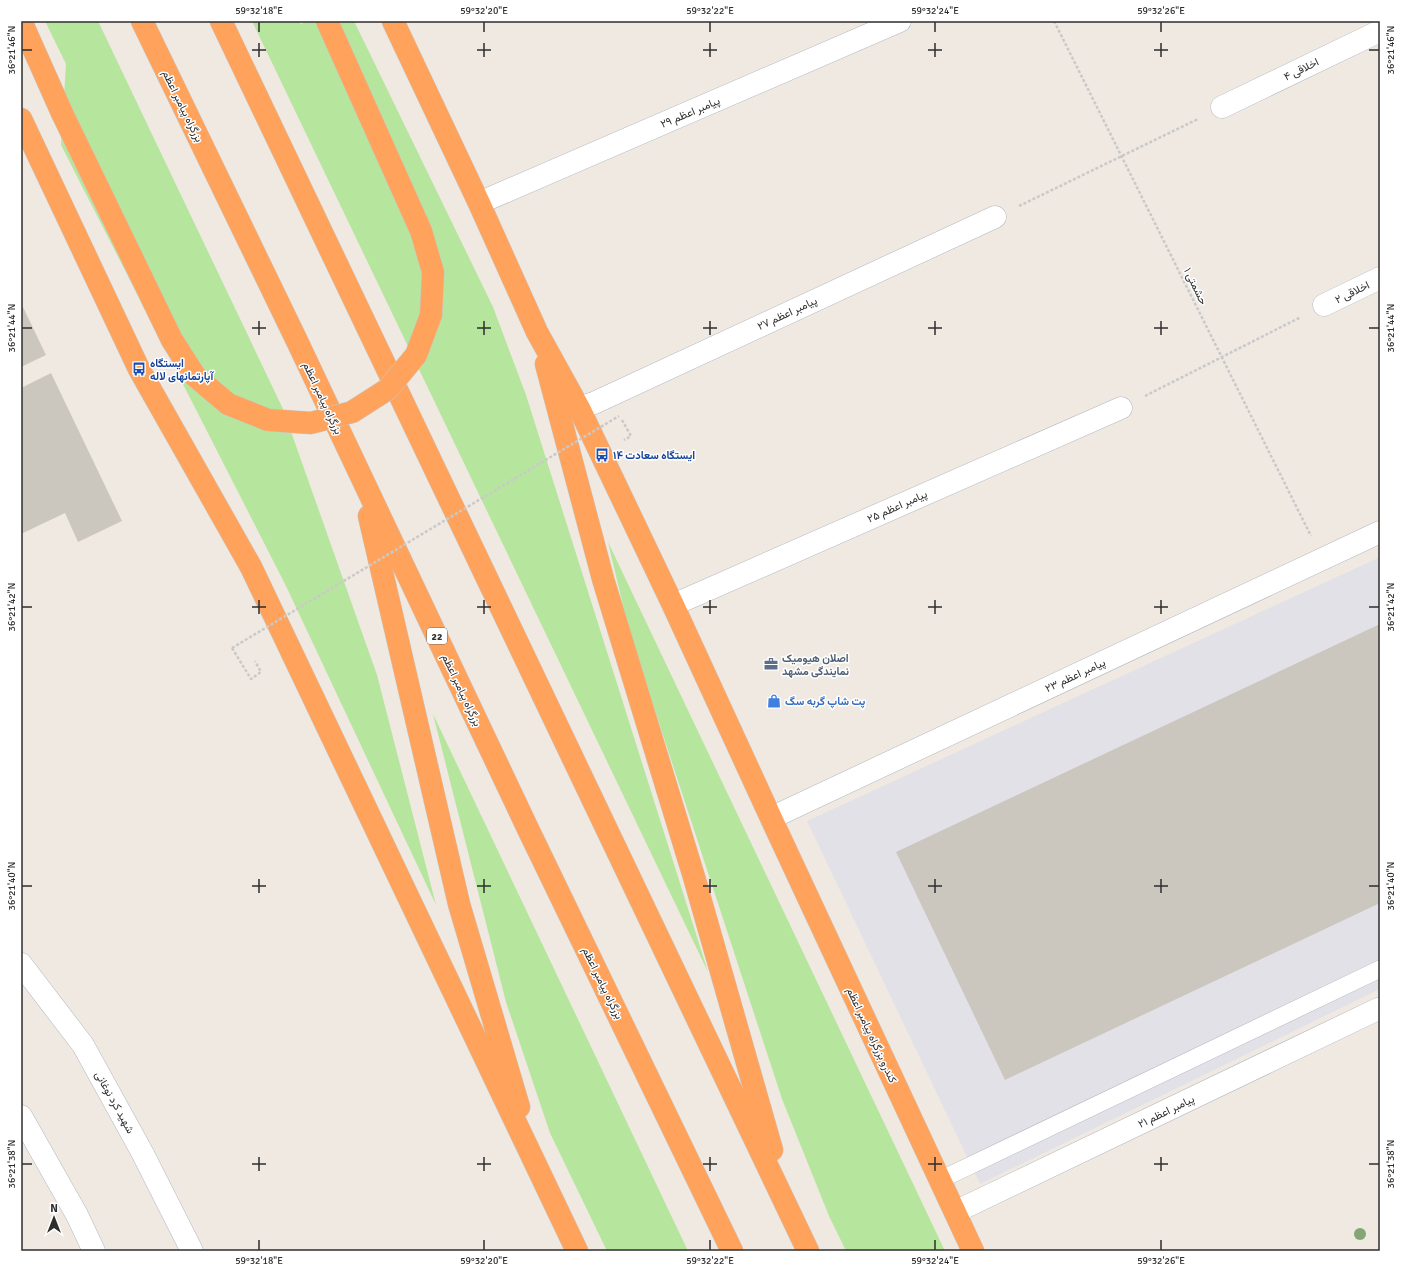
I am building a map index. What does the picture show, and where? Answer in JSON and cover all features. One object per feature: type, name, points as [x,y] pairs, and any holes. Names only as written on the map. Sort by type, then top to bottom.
[{"type":"highway","points":[[21,21],[62,113],[172,340],[195,376],[228,404],[268,420],[311,423],[352,412],[388,388],[416,355],[431,315],[433,272],[421,231],[327,21]]},
{"type":"highway","name":"بزرگراه پیامبر اعظم","points":[[142,21],[360,474],[528,829],[732,1251]]},
{"type":"highway","points":[[221,21],[808,1251]]},
{"type":"highway","points":[[393,21],[479,203],[537,332],[603,579],[694,877],[789,1210]]},
{"type":"highway","points":[[21,119],[139,370],[251,567],[577,1251]]},
{"type":"highway","name":"کندرو بزرگراه پیامبر اعظم","points":[[537,332],[579,408],[673,605],[973,1251]]},
{"type":"highway","points":[[360,474],[459,904],[539,1174]]},
{"type":"street","name":"پیامبر اعظم ۲۹","points":[[479,203],[900,21]]},
{"type":"street","name":"اخلاقی ۴","points":[[1222,107],[1380,31]]},
{"type":"street","name":"پیامبر اعظم ۲۷","points":[[579,408],[594,403],[995,218]]},
{"type":"street","name":"اخلاقی ۲","points":[[1324,305],[1380,278]]},
{"type":"street","name":"پیامبر اعظم ۲۵","points":[[673,605],[1121,408]]},
{"type":"street","name":"پیامبر اعظم ۲۳","points":[[771,818],[1380,532]]},
{"type":"street","name":"شهید کرد نوغانی","points":[[21,964],[83,1045],[143,1154],[192,1251]]},
{"type":"street","name":"پیامبر اعظم ۲۱","points":[[955,1212],[1378,1010]]},
{"type":"street","points":[[21,1116],[77,1215],[94,1251]]},
{"type":"lane","points":[[940,1180],[1380,969]]},
{"type":"path","name":"حشمتی ۱","points":[[1054,21],[1323,559]]},
{"type":"path","points":[[995,218],[1222,107]]},
{"type":"path","points":[[1121,408],[1324,305]]},
{"type":"path","points":[[254,661],[261,672],[251,679],[232,648],[619,416]]},
{"type":"shaded area","points":[[1380,557],[1380,989],[980,1184],[807,821]]},
{"type":"green space","points":[[45,21],[98,21],[283,409],[377,675],[436,905],[286,586],[61,145],[66,64]]},
{"type":"green space","points":[[252,21],[299,21],[301,24],[307,21],[354,21],[493,307],[526,395],[708,972]]},
{"type":"green space","points":[[608,542],[945,1251],[846,1251],[829,1216],[782,1099],[629,631]]},
{"type":"green space","points":[[433,714],[688,1251],[607,1251],[550,1133],[506,1002]]},
{"type":"building","points":[[21,303],[46,355],[21,367]]},
{"type":"building","points":[[51,373],[122,521],[78,542],[65,513],[21,534],[21,388]]},
{"type":"building","points":[[1380,624],[1380,903],[1005,1080],[896,852]]},
{"type":"place","name":"ایستگاه آپارتمانهای لاله","points":[[139,369]]},
{"type":"place","name":"ایستگاه سعادت ۱۴","points":[[602,455]]},
{"type":"place","name":"اصلان هیومیک نمایندگی مشهد","points":[[771,664]]},
{"type":"place","name":"پت شاپ گربه سگ","points":[[774,701]]}]
